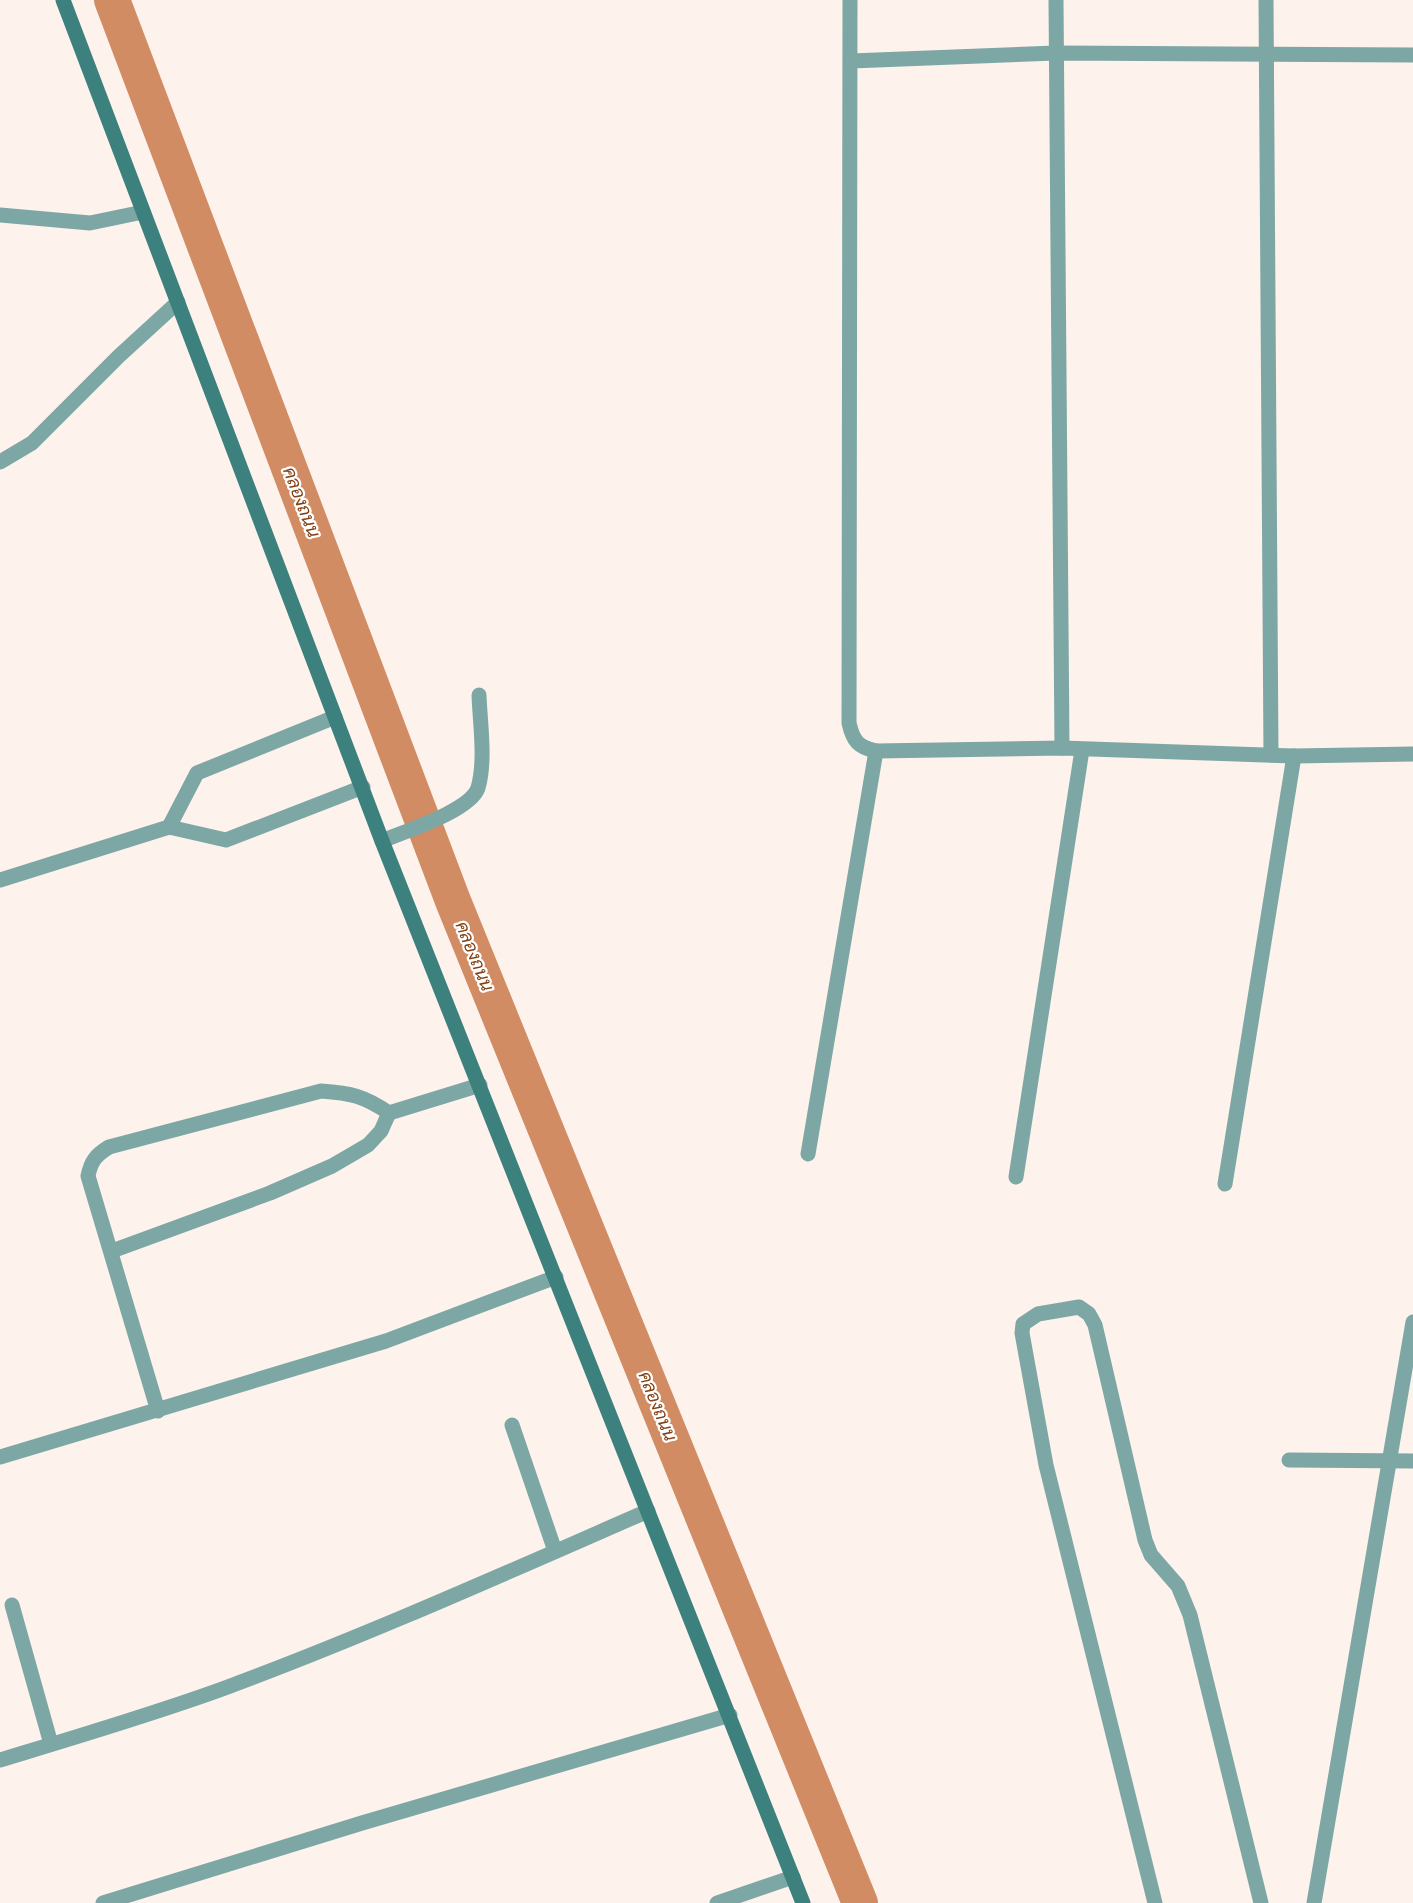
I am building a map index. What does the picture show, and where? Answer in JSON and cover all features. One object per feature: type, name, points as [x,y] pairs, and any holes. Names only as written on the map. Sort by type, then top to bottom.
[{"type":"street","points":[[63,0],[382,841],[804,1903]]},
{"type":"street","points":[[850,0],[849,723],[856,743],[863,748],[876,751],[1062,748],[1294,756],[1413,754]]},
{"type":"street","points":[[1056,0],[1062,748]]},
{"type":"street","points":[[1266,0],[1271,755]]},
{"type":"street","points":[[851,61],[1056,53],[1266,52],[1413,55]]},
{"type":"street","points":[[0,215],[90,223],[143,212]]},
{"type":"street","points":[[0,462],[32,443],[119,356],[178,302]]},
{"type":"street","points":[[382,841],[463,806],[477,790],[480,771],[479,695]]},
{"type":"street","points":[[168,827],[197,773],[335,717]]},
{"type":"street","points":[[1016,1177],[1082,750]]},
{"type":"street","points":[[808,1154],[876,751]]},
{"type":"street","points":[[1225,1184],[1294,756]]},
{"type":"street","points":[[0,880],[168,827],[226,840],[363,788]]},
{"type":"street","points":[[112,1251],[270,1193],[332,1166],[368,1145],[381,1131],[389,1113],[480,1085]]},
{"type":"street","points":[[158,1411],[88,1176],[90,1165],[97,1154],[109,1147],[321,1090],[348,1092],[366,1098],[389,1113]]},
{"type":"street","points":[[0,1457],[386,1341],[556,1277]]},
{"type":"street","points":[[1155,1903],[1046,1465],[1022,1334],[1023,1323],[1038,1314],[1079,1307],[1089,1314],[1095,1325],[1137,1517],[1151,1555],[1178,1586],[1190,1615],[1261,1903]]},
{"type":"street","points":[[1314,1903],[1413,1322]]},
{"type":"street","points":[[512,1425],[555,1551]]},
{"type":"street","points":[[1289,1460],[1413,1461]]},
{"type":"street","points":[[0,1760],[127,1722],[225,1688],[397,1620],[648,1510]]},
{"type":"street","points":[[12,1605],[51,1744]]},
{"type":"street","points":[[103,1903],[362,1823],[730,1715]]},
{"type":"street","points":[[720,1902],[793,1877]]},
{"type":"waterway","name":"คลองถนน","points":[[112,0],[453,901],[860,1903]]}]
